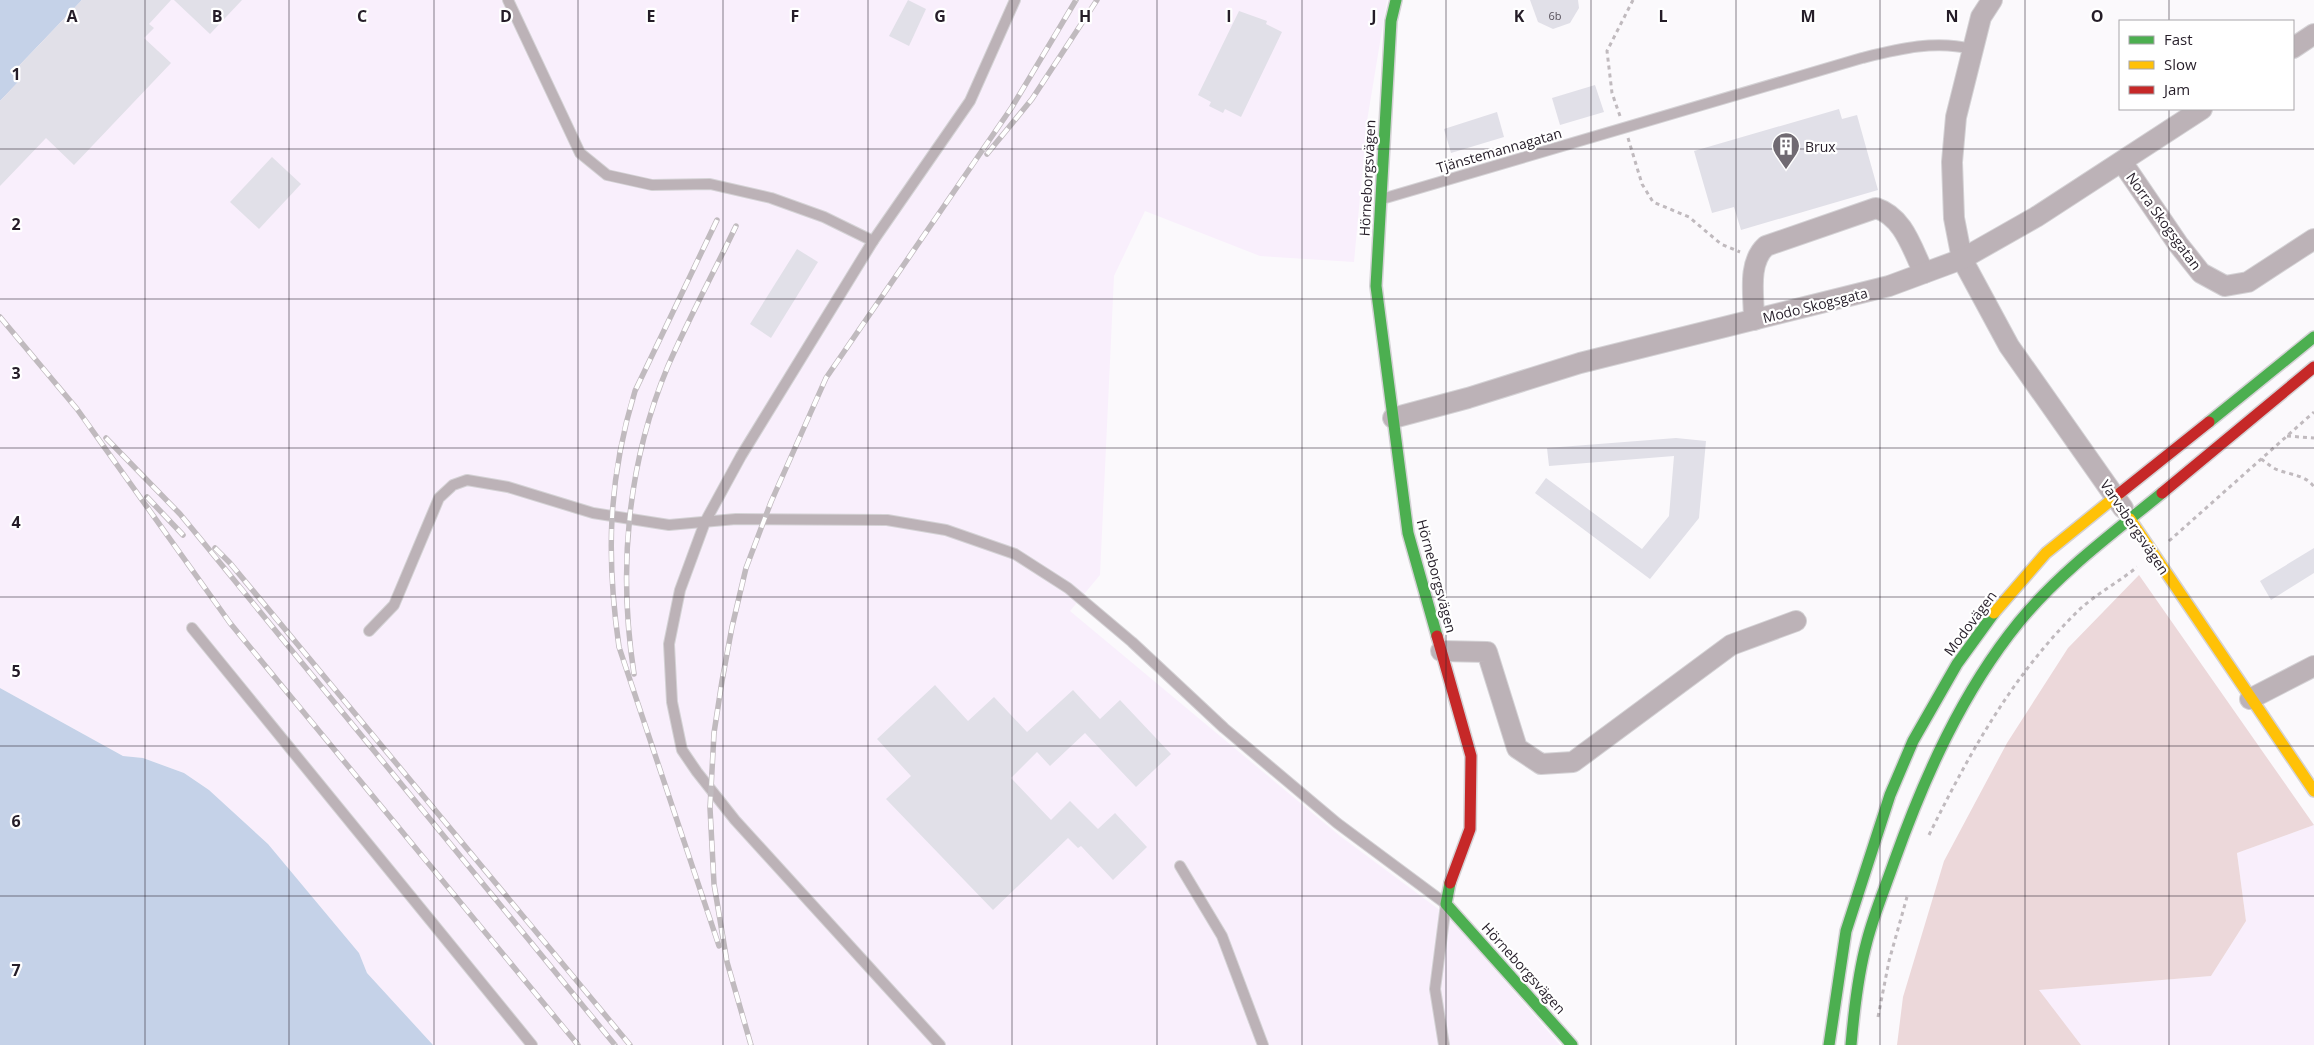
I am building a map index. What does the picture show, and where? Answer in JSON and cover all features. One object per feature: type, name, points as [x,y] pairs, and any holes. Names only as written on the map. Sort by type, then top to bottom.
[{"type":"main road","name":"Hörneborgsvägen","points":[[1396,0],[1391,21],[1376,286],[1408,533],[1471,756],[1470,829],[1453,871],[1446,904],[1572,1045]]},
{"type":"main road","name":"Modovägen","points":[[1829,1045],[1846,931],[1890,795],[1913,741],[1957,664],[1999,606],[2046,553],[2314,337]]},
{"type":"main road","points":[[1851,1045],[1855,1005],[1867,941],[1914,806],[1939,751],[1978,678],[2018,622],[2066,572],[2314,367]]},
{"type":"main road","name":"Varvsbergsvägen","points":[[2130,519],[2250,700],[2314,791]]},
{"type":"street","name":"Varvsbergsvägen","points":[[1992,0],[1981,17],[1956,117],[1952,162],[1954,218],[1962,259],[2009,346],[2130,519]]},
{"type":"street","points":[[2294,47],[2314,34]]},
{"type":"street","name":"Modo Skogsgata","points":[[1393,418],[1468,398],[1580,364],[1888,286],[1962,259],[2036,217],[2200,110]]},
{"type":"street","name":"Norra Skogsgatan","points":[[2122,162],[2178,244],[2201,273],[2225,286],[2248,282],[2314,239]]},
{"type":"street","points":[[1754,320],[1754,266],[1758,253],[1766,246],[1876,208],[1887,212],[1898,221],[1924,273]]},
{"type":"street","points":[[1441,651],[1487,652],[1517,748],[1541,764],[1573,762],[1731,645],[1796,621]]},
{"type":"street","points":[[2250,700],[2314,666]]},
{"type":"lane","points":[[508,0],[580,153],[608,175],[652,185],[710,184],[771,198],[824,217],[873,240]]},
{"type":"lane","points":[[940,1045],[735,820],[682,750],[672,702],[669,644],[680,590],[705,522],[741,456],[873,240],[970,101],[1015,0]]},
{"type":"lane","name":"Tjänstemannagatan","points":[[1381,199],[1862,58],[1927,44],[1954,44],[1972,49]]},
{"type":"lane","points":[[369,631],[394,604],[439,498],[453,485],[467,480],[508,487],[593,513],[670,525],[746,519],[887,520],[946,530],[1015,554],[1068,588],[1132,642],[1224,728],[1322,810],[1446,904],[1435,988],[1444,1045]]},
{"type":"lane","points":[[192,628],[532,1045]]},
{"type":"lane","points":[[1180,866],[1222,936],[1263,1045]]},
{"type":"path","points":[[1633,0],[1607,51],[1612,93],[1642,184],[1652,202],[1689,217],[1721,244],[1736,252],[1758,253]]},
{"type":"path","points":[[1925,843],[1960,773],[2014,683],[2079,610],[2153,554],[2314,412]]},
{"type":"path","points":[[2286,436],[2314,438]]},
{"type":"path","points":[[2261,459],[2276,470],[2301,477],[2310,482],[2314,487]]},
{"type":"path","points":[[1877,1021],[1889,961],[1910,888]]},
{"type":"shaded area","points":[[82,0],[1387,0],[1367,121],[1354,262],[1260,256],[1145,211],[1114,276],[1100,575],[1070,611],[1340,836],[1449,917],[1560,1045],[433,1045],[367,973],[359,953],[268,844],[209,790],[184,773],[143,758],[123,756],[0,688],[0,86]]},
{"type":"shaded area","points":[[2139,575],[2314,825],[2237,853],[2246,921],[2211,976],[2039,990],[2081,1045],[1897,1045],[1903,997],[1944,861],[2007,743],[2068,648]]},
{"type":"shaded area","points":[[2314,825],[2314,1045],[2081,1045],[2038,990],[2211,976],[2246,921],[2237,853]]},
{"type":"water","points":[[0,0],[82,0],[13,72],[21,79],[0,101]]},
{"type":"water","points":[[0,688],[123,756],[143,758],[184,773],[209,790],[268,844],[359,953],[367,973],[433,1045],[0,1045]]},
{"type":"building","points":[[82,0],[171,0],[149,24],[154,28],[144,38],[171,63],[74,165],[46,138],[0,186],[0,101],[21,79],[13,72]]},
{"type":"building","points":[[174,0],[242,0],[210,34]]},
{"type":"building","points":[[908,0],[926,9],[909,46],[889,36]]},
{"type":"building","points":[[1530,0],[1578,0],[1579,8],[1570,23],[1553,29],[1538,22]]},
{"type":"building","points":[[1239,11],[1267,21],[1266,24],[1282,32],[1241,117],[1225,109],[1223,113],[1209,106],[1211,102],[1198,95]]},
{"type":"building","points":[[1595,85],[1604,112],[1560,125],[1552,98]]},
{"type":"building","name":"Brux","points":[[1839,109],[1842,119],[1857,115],[1878,190],[1741,230],[1734,207],[1712,213],[1694,151]]},
{"type":"building","points":[[1497,112],[1504,137],[1451,153],[1444,129]]},
{"type":"building","points":[[272,157],[301,184],[259,229],[230,202]]},
{"type":"building","points":[[797,249],[818,262],[771,338],[750,324]]},
{"type":"building","points":[[1676,438],[1706,441],[1699,518],[1650,579],[1535,493],[1546,478],[1642,549],[1669,516],[1674,456],[1549,466],[1547,448]]},
{"type":"building","points":[[2314,548],[2314,573],[2271,600],[2260,581]]},
{"type":"building","points":[[935,685],[968,721],[994,697],[1027,732],[1073,690],[1100,719],[1120,700],[1171,754],[1136,787],[1085,733],[1050,766],[1037,752],[1011,778],[1051,820],[1070,801],[1098,829],[1115,813],[1147,847],[1113,880],[1081,846],[1078,848],[1068,838],[993,910],[886,799],[911,776],[877,739]]},
{"type":"railway","points":[[751,1045],[727,962],[714,884],[710,808],[714,733],[732,627],[746,568],[771,502],[826,378],[1012,107],[1076,0]]},
{"type":"railway","points":[[987,154],[1032,99],[1097,0]]},
{"type":"railway","points":[[717,220],[635,391],[619,456],[612,518],[611,549],[612,581],[619,647],[719,946]]},
{"type":"railway","points":[[634,674],[629,635],[627,557],[635,479],[643,441],[654,403],[668,366],[736,226]]},
{"type":"railway","points":[[0,317],[77,409],[230,623],[578,1045]]},
{"type":"railway","points":[[106,438],[180,514],[615,1045]]},
{"type":"railway","points":[[147,497],[183,535]]},
{"type":"railway","points":[[215,548],[230,563],[630,1045]]},
{"type":"traffic: fast","points":[[1396,0],[1391,21],[1376,286],[1408,533],[1437,636]]},
{"type":"traffic: fast","points":[[2209,422],[2314,337]]},
{"type":"traffic: fast","points":[[1851,1045],[1859,979],[1873,921],[1918,799],[1962,707],[1998,649],[2035,604],[2087,554],[2162,493]]},
{"type":"traffic: fast","points":[[1829,1045],[1846,931],[1890,795],[1913,741],[1957,664],[1994,613]]},
{"type":"traffic: fast","points":[[1450,883],[1446,904],[1572,1045]]},
{"type":"traffic: slow","points":[[1994,613],[2046,553],[2120,493]]},
{"type":"traffic: slow","points":[[2130,519],[2314,791]]},
{"type":"traffic: jam","points":[[2162,493],[2314,367]]},
{"type":"traffic: jam","points":[[2120,493],[2209,422]]},
{"type":"traffic: jam","points":[[1437,636],[1471,756],[1470,829],[1450,883]]},
{"type":"place","name":"Brux","points":[[1786,170]]}]
